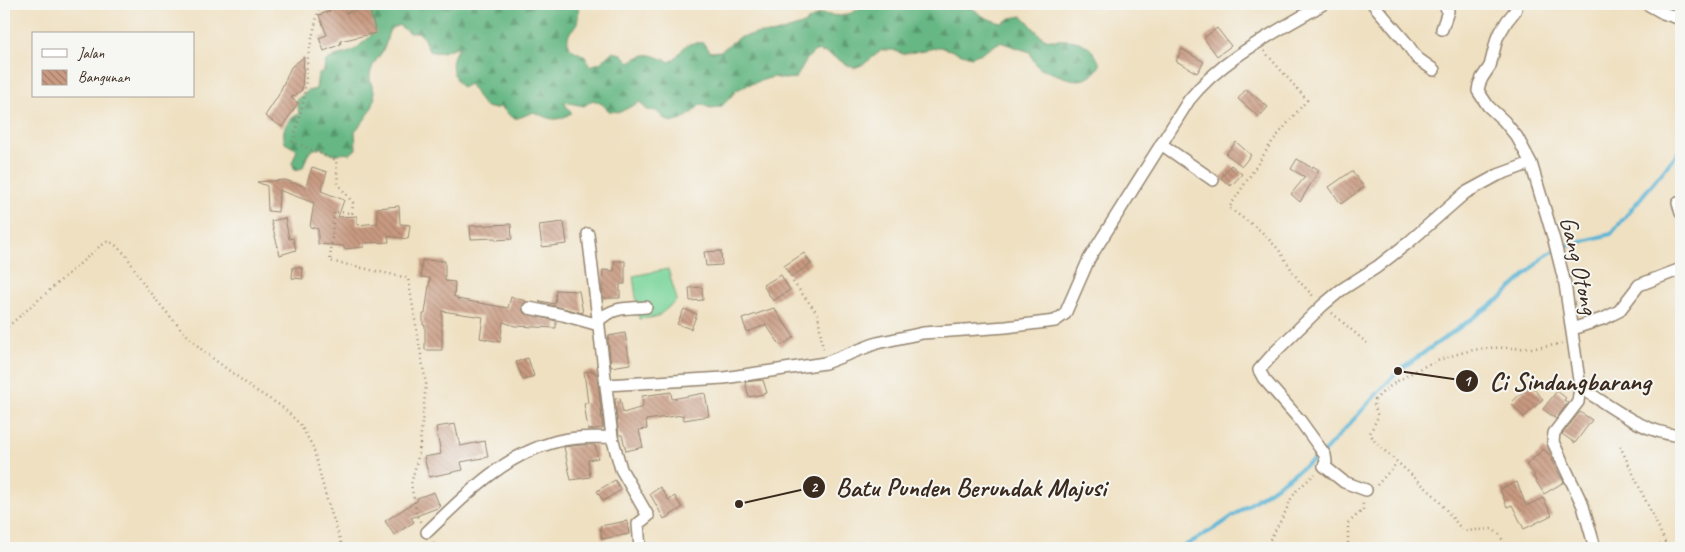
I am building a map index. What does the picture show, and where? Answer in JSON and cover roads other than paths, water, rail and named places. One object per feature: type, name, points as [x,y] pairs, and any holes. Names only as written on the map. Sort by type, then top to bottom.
[{"type":"street","points":[[606,385],[724,378],[825,363],[877,343],[923,332],[1006,327],[1055,321],[1068,308],[1078,280],[1089,259],[1189,100],[1200,86],[1215,72],[1257,44],[1323,4]]},
{"type":"street","points":[[1373,4],[1406,41],[1417,58],[1434,70]]},
{"type":"street","points":[[1442,29],[1448,11],[1444,4]]},
{"type":"street","name":"Gang Otong","points":[[1516,4],[1516,11],[1507,21],[1497,38],[1490,66],[1482,78],[1478,92],[1488,106],[1517,136],[1531,163],[1558,255],[1565,284],[1580,387],[1578,402],[1553,437],[1555,447],[1572,478],[1584,506],[1595,548]]},
{"type":"street","points":[[1647,4],[1663,13],[1681,19]]},
{"type":"street","points":[[1161,144],[1213,180]]},
{"type":"street","points":[[1366,490],[1344,482],[1324,460],[1299,419],[1264,380],[1259,370],[1323,305],[1409,242],[1465,193],[1490,178],[1531,163]]},
{"type":"street","points":[[588,234],[612,437],[621,469],[648,516],[638,524],[640,548]]},
{"type":"street","points":[[1572,329],[1620,311],[1639,285],[1681,269]]},
{"type":"street","points":[[599,323],[603,316],[616,309],[646,307]]},
{"type":"street","points":[[529,308],[599,323]]},
{"type":"street","points":[[1580,387],[1642,426],[1666,434],[1681,436]]},
{"type":"street","points":[[427,532],[506,463],[532,449],[552,442],[612,437]]},
{"type":"waterway","points":[[1181,548],[1220,525],[1322,454],[1398,371],[1501,298],[1547,254],[1568,245],[1611,234],[1681,149]]},
{"type":"place","name":"Ci Sindangbarang","points":[[1398,371]]},
{"type":"place","name":"Batu Punden Berundak Majusi","points":[[739,504]]}]
